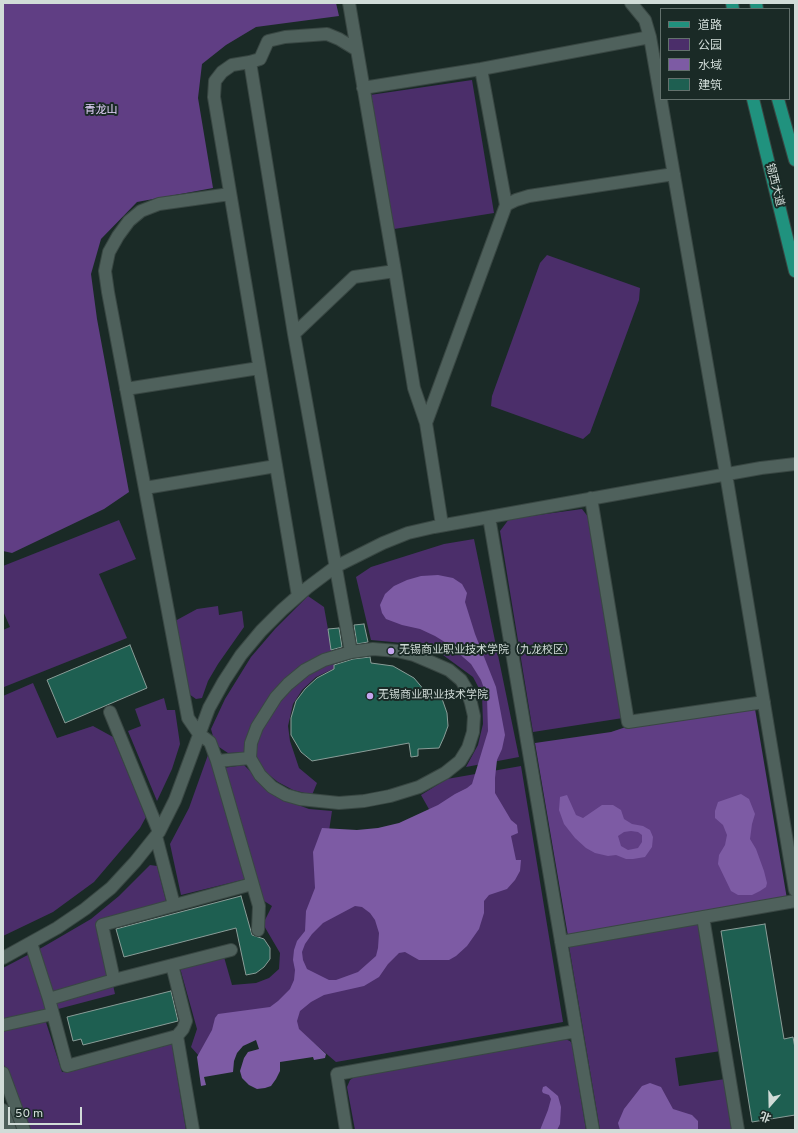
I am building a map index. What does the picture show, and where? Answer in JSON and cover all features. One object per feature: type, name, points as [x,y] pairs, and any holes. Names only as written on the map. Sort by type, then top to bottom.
[{"type":"main road","name":"锡西大道","points":[[753,100],[795,271]]},
{"type":"main road","points":[[778,100],[795,160]]},
{"type":"street","points":[[349,3],[414,388],[426,423],[442,525]]},
{"type":"street","points":[[631,3],[645,20],[650,37],[660,94]]},
{"type":"street","points":[[298,596],[214,97],[215,81],[222,72],[232,65],[260,59],[268,41],[285,37],[327,34],[340,39],[357,50]]},
{"type":"street","points":[[363,88],[480,69],[650,37]]},
{"type":"street","points":[[250,62],[294,334],[351,652]]},
{"type":"street","points":[[426,423],[506,205],[480,69]]},
{"type":"street","points":[[661,100],[726,474],[795,890]]},
{"type":"street","points":[[506,205],[529,196],[674,174]]},
{"type":"street","points":[[230,194],[158,204],[141,211],[129,221],[118,236],[110,252],[105,271],[188,718],[199,734],[210,742],[217,761],[259,906],[258,930]]},
{"type":"street","points":[[294,334],[354,277],[395,271]]},
{"type":"street","points":[[126,388],[259,368]]},
{"type":"street","points":[[3,958],[58,928],[86,910],[111,888],[136,862],[157,834],[175,800],[209,708],[240,656],[261,631],[298,596],[335,567],[383,543],[408,533],[442,525],[726,474],[795,464]]},
{"type":"street","points":[[145,488],[276,466]]},
{"type":"street","points":[[591,498],[628,722],[764,702]]},
{"type":"street","points":[[488,517],[593,1130]]},
{"type":"street","points":[[373,649],[397,651],[433,663],[449,670],[461,680],[472,703],[474,716],[472,738],[460,761],[445,774],[419,787],[390,796],[364,801],[339,803],[300,800],[286,795],[272,787],[260,775],[250,758],[251,742],[257,727],[268,709],[288,684],[305,670],[324,660],[351,652],[373,649]]},
{"type":"street","points":[[110,712],[157,834],[174,905]]},
{"type":"street","points":[[217,761],[250,758]]},
{"type":"street","points":[[114,980],[102,925],[252,884]]},
{"type":"street","points":[[561,942],[795,901]]},
{"type":"street","points":[[703,917],[738,1130]]},
{"type":"street","points":[[31,943],[49,999],[67,1066],[177,1036],[183,1029],[186,1021],[172,965]]},
{"type":"street","points":[[49,999],[114,980],[230,950]]},
{"type":"street","points":[[3,1025],[53,1014]]},
{"type":"street","points":[[346,1130],[337,1074],[576,1031]]},
{"type":"street","points":[[177,1036],[193,1130]]},
{"type":"street","points":[[3,1073],[24,1130]]},
{"type":"street","points":[[3,1110],[10,1130]]},
{"type":"green space","name":"青龙山","points":[[3,3],[336,3],[339,16],[256,27],[226,45],[202,64],[198,98],[213,188],[137,202],[101,239],[91,274],[97,319],[129,492],[104,509],[12,553],[3,551]]},
{"type":"green space","points":[[472,80],[494,213],[394,229],[370,95]]},
{"type":"green space","points":[[547,255],[640,288],[639,300],[590,433],[583,439],[491,406],[492,396],[540,263]]},
{"type":"green space","points":[[582,509],[589,518],[623,718],[533,732],[500,531],[509,519]]},
{"type":"green space","points":[[119,520],[136,559],[99,574],[127,638],[4,687],[3,630],[10,627],[3,611],[3,566]]},
{"type":"green space","points":[[474,539],[519,757],[466,767],[478,745],[483,724],[482,694],[473,677],[443,655],[414,644],[371,640],[356,577],[371,567],[444,544]]},
{"type":"green space","points":[[308,596],[324,607],[335,668],[316,677],[302,690],[293,704],[288,726],[290,741],[299,768],[317,783],[312,795],[293,790],[278,782],[259,767],[256,752],[228,753],[219,747],[214,740],[211,729],[225,699],[251,657],[275,629]]},
{"type":"green space","points":[[218,606],[219,615],[242,611],[244,627],[218,664],[208,681],[202,698],[196,699],[186,692],[175,621],[197,609]]},
{"type":"green space","points":[[33,683],[57,738],[93,726],[113,737],[146,817],[140,828],[94,882],[53,912],[3,936],[3,696]]},
{"type":"green space","points":[[164,698],[167,710],[175,710],[180,744],[172,769],[157,801],[128,731],[141,726],[135,709]]},
{"type":"green space","points":[[755,709],[787,899],[568,936],[535,743],[611,732],[626,727]]},
{"type":"green space","points":[[209,752],[246,879],[181,895],[170,844],[189,808]]},
{"type":"green space","points":[[244,765],[258,779],[290,802],[309,809],[332,811],[329,831],[380,832],[430,811],[421,795],[447,779],[521,766],[563,1022],[336,1062],[273,1008],[199,1056],[191,1047],[197,1029],[180,968],[224,957],[232,985],[256,983],[269,978],[279,969],[280,953],[263,924],[272,906],[261,899],[223,768]]},
{"type":"green space","points":[[150,865],[157,866],[166,901],[99,921],[115,994],[43,1013],[62,1072],[172,1044],[186,1130],[27,1130],[3,1062],[3,968],[91,919],[119,896]]},
{"type":"green space","points":[[700,923],[721,1051],[675,1058],[679,1086],[725,1079],[733,1130],[600,1130],[569,946]]},
{"type":"green space","points":[[565,1039],[570,1041],[572,1044],[586,1130],[355,1130],[347,1087],[350,1080],[356,1076]]},
{"type":"water","points":[[438,575],[453,578],[462,584],[467,593],[465,602],[475,634],[496,687],[505,735],[502,749],[497,760],[495,793],[511,820],[517,825],[518,833],[511,836],[516,860],[521,860],[520,871],[515,880],[507,889],[489,895],[484,901],[484,913],[479,929],[467,946],[456,956],[449,960],[419,960],[405,952],[399,953],[388,964],[379,977],[364,986],[324,995],[311,1002],[300,1011],[297,1021],[299,1029],[326,1054],[325,1058],[314,1060],[313,1057],[280,1062],[280,1071],[271,1086],[257,1089],[249,1085],[242,1078],[240,1071],[244,1058],[248,1052],[259,1049],[256,1040],[243,1046],[237,1053],[234,1061],[233,1072],[204,1077],[206,1085],[201,1086],[197,1057],[212,1030],[215,1018],[218,1014],[270,1007],[290,989],[294,980],[294,950],[297,941],[305,931],[306,911],[315,888],[313,852],[322,828],[357,830],[378,828],[399,823],[438,805],[472,784],[488,731],[487,697],[481,680],[471,664],[448,644],[420,629],[402,625],[386,619],[382,613],[380,605],[385,594],[394,586],[421,576]],"holes":[[[355,906],[362,907],[370,913],[375,920],[379,933],[376,956],[358,972],[336,980],[329,980],[307,969],[303,960],[302,952],[305,944],[312,934],[323,923]]]},
{"type":"water","points":[[741,794],[749,799],[755,814],[750,839],[756,849],[767,883],[766,887],[752,895],[738,895],[731,891],[718,864],[719,855],[725,845],[727,835],[723,825],[715,818],[715,811],[718,802]]},
{"type":"water","points":[[567,795],[576,815],[583,818],[602,805],[613,805],[621,810],[624,819],[632,824],[643,826],[650,830],[653,837],[652,847],[645,857],[633,859],[626,859],[616,855],[608,856],[595,853],[586,848],[575,838],[564,824],[559,810],[560,797]],"holes":[[[624,832],[638,832],[642,835],[642,842],[638,848],[628,850],[621,846],[618,836]]]},
{"type":"water","points":[[650,1083],[661,1087],[673,1109],[692,1115],[698,1121],[698,1130],[620,1130],[618,1123],[624,1109],[642,1086]]},
{"type":"water","points":[[546,1086],[558,1096],[561,1107],[560,1124],[557,1130],[540,1130],[551,1099],[549,1095],[543,1093],[542,1091],[543,1087]]},
{"type":"building","points":[[364,624],[368,642],[357,644],[354,625]]},
{"type":"building","points":[[339,628],[342,647],[331,650],[328,629]]},
{"type":"building","points":[[130,645],[147,688],[65,723],[47,680]]},
{"type":"building","name":"无锡商业职业技术学院","points":[[370,657],[371,663],[393,666],[414,678],[425,691],[439,690],[447,713],[448,726],[439,748],[418,749],[418,756],[411,757],[409,743],[312,761],[301,752],[291,735],[291,718],[296,701],[305,689],[317,678],[334,669],[334,665],[353,659]]},
{"type":"building","points":[[241,896],[252,935],[264,939],[270,948],[270,959],[264,967],[256,973],[246,975],[236,928],[124,957],[116,929]]},
{"type":"building","points":[[765,924],[784,1039],[793,1037],[795,1048],[795,1115],[752,1122],[721,931]]},
{"type":"building","points":[[171,991],[178,1021],[83,1045],[81,1039],[73,1041],[67,1017]]},
{"type":"place","name":"无锡商业职业技术学院（九龙校区）","points":[[391,651]]},
{"type":"place","name":"无锡商业职业技术学院","points":[[370,696]]}]
